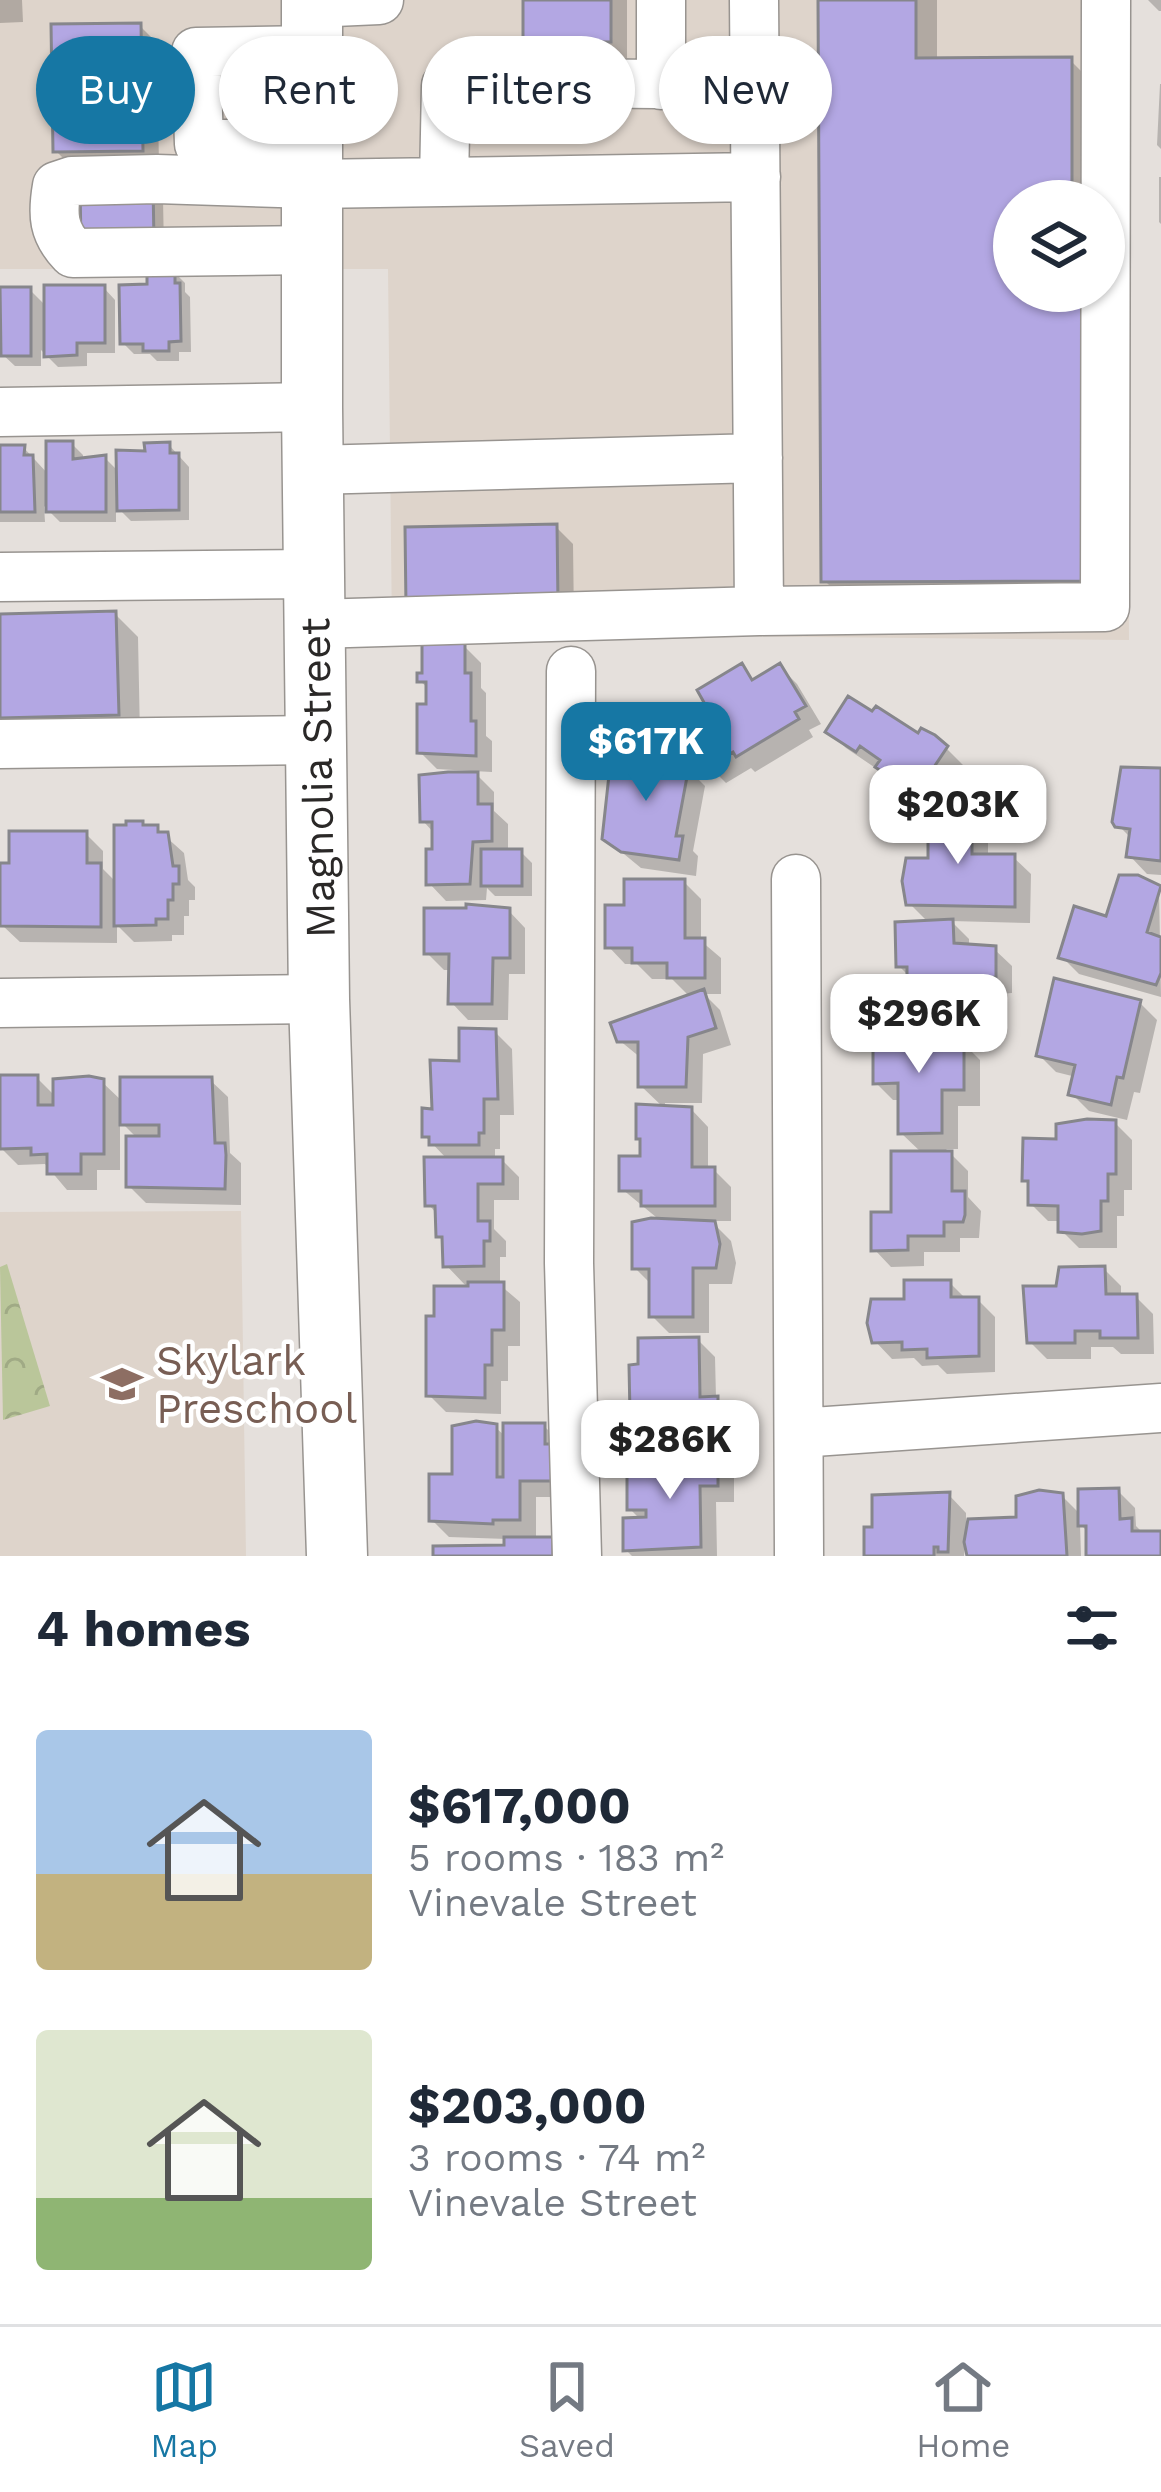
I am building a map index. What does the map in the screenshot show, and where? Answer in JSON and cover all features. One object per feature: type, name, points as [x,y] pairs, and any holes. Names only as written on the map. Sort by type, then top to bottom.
[{"type":"main road","name":"Magnolia Street","points":[[312,18],[319,999],[337,1556]]},
{"type":"street","points":[[379,0],[196,52],[199,144],[444,181],[755,177]]},
{"type":"street","points":[[661,0],[661,36]]},
{"type":"street","points":[[754,0],[754,36]]},
{"type":"street","points":[[0,578],[198,575],[314,599],[759,610],[1105,607],[1106,0]]},
{"type":"street","points":[[444,181],[446,86],[451,82],[659,85]]},
{"type":"street","points":[[755,144],[759,610]]},
{"type":"street","points":[[312,164],[72,181],[57,186],[53,209],[56,236],[73,253],[312,250]]},
{"type":"street","points":[[0,412],[312,407]]},
{"type":"street","points":[[313,470],[758,458]]},
{"type":"street","points":[[571,670],[569,1263],[578,1556]]},
{"type":"street","points":[[0,744],[316,740]]},
{"type":"street","points":[[796,879],[799,1556]]},
{"type":"street","points":[[0,1003],[319,999]]},
{"type":"street","points":[[799,1433],[1161,1408]]},
{"type":"shaded area","points":[[0,0],[1124,0],[1129,640],[392,633],[388,269],[0,269]]},
{"type":"shaded area","name":"Skylark Preschool","points":[[241,1211],[246,1556],[0,1556],[0,1212]]},
{"type":"green space","points":[[7,1264],[50,1406],[3,1420],[0,1267]]},
{"type":"building","points":[[523,0],[611,0],[611,36],[523,36]]},
{"type":"building","points":[[818,0],[916,0],[916,58],[1072,57],[1072,180],[993,180],[993,312],[1089,312],[1091,581],[821,582],[819,144],[832,144],[832,36],[818,36]]},
{"type":"building","points":[[141,23],[141,36],[51,36],[51,24]]},
{"type":"building","points":[[53,144],[143,144],[143,151],[53,152]]},
{"type":"building","points":[[153,184],[154,242],[81,244],[80,185]]},
{"type":"building","points":[[147,269],[175,269],[175,283],[180,283],[181,341],[169,342],[169,351],[143,351],[143,344],[120,344],[119,285],[147,284]]},
{"type":"building","points":[[44,285],[105,285],[105,343],[77,343],[77,355],[44,357]]},
{"type":"building","points":[[0,287],[31,287],[31,356],[1,356]]},
{"type":"building","points":[[46,441],[73,441],[73,459],[106,455],[106,512],[46,512]]},
{"type":"building","points":[[170,442],[170,453],[179,453],[179,510],[117,511],[116,450],[145,451],[144,443]]},
{"type":"building","points":[[0,445],[25,445],[24,455],[33,455],[35,512],[0,512]]},
{"type":"building","points":[[557,524],[558,604],[406,607],[405,527]]},
{"type":"building","points":[[116,611],[119,715],[0,718],[0,614]]},
{"type":"building","points":[[422,643],[465,643],[476,756],[417,753],[417,704],[426,704],[426,682],[417,682],[417,673],[422,673]]},
{"type":"building","points":[[742,663],[752,680],[780,663],[806,706],[795,712],[799,719],[736,757],[733,752],[707,768],[685,731],[711,715],[697,690]]},
{"type":"building","points":[[848,696],[872,711],[876,706],[918,733],[921,728],[935,735],[948,746],[916,794],[875,767],[880,760],[860,746],[856,752],[825,732]]},
{"type":"building","points":[[626,746],[674,754],[689,766],[676,836],[683,836],[679,860],[621,852],[602,839],[609,775],[620,777]]},
{"type":"building","points":[[1121,767],[1161,768],[1161,861],[1126,857],[1130,829],[1112,822]]},
{"type":"building","points":[[478,772],[478,804],[492,804],[492,841],[473,842],[470,884],[426,885],[432,822],[420,822],[419,775]]},
{"type":"building","points":[[972,809],[972,854],[1015,854],[1015,907],[906,905],[902,881],[906,858],[928,858],[928,810]]},
{"type":"building","points":[[126,821],[143,821],[143,825],[158,825],[158,832],[168,832],[173,866],[179,866],[179,884],[173,884],[173,900],[168,900],[168,919],[156,919],[156,925],[114,926],[114,825],[126,825]]},
{"type":"building","points":[[9,831],[87,831],[87,863],[101,863],[101,927],[0,926],[0,863],[9,863]]},
{"type":"building","points":[[481,849],[522,849],[522,886],[481,886]]},
{"type":"building","points":[[1119,875],[1138,875],[1161,886],[1147,932],[1161,937],[1161,973],[1156,985],[1058,958],[1074,906],[1106,916]]},
{"type":"building","points":[[624,879],[685,879],[685,938],[705,938],[705,978],[667,978],[667,963],[632,963],[632,948],[605,948],[605,905],[624,905]]},
{"type":"building","points":[[466,904],[510,908],[510,958],[493,958],[492,1004],[448,1004],[449,954],[424,954],[424,908],[466,908]]},
{"type":"building","points":[[953,919],[954,943],[996,946],[996,977],[949,981],[950,1006],[915,1007],[915,1021],[878,1022],[877,983],[907,980],[907,967],[896,967],[895,922]]},
{"type":"building","points":[[1054,978],[1141,1000],[1123,1078],[1117,1077],[1111,1105],[1068,1095],[1075,1065],[1036,1056]]},
{"type":"building","points":[[704,989],[716,1028],[688,1037],[686,1087],[638,1087],[638,1042],[617,1042],[610,1023]]},
{"type":"building","points":[[459,1028],[496,1029],[498,1099],[484,1099],[484,1133],[479,1133],[479,1145],[429,1145],[429,1137],[422,1137],[422,1108],[432,1109],[430,1060],[459,1061]]},
{"type":"building","points":[[937,1033],[942,1040],[964,1040],[964,1090],[942,1090],[942,1133],[898,1134],[898,1083],[873,1084],[873,1035]]},
{"type":"building","points":[[0,1075],[38,1075],[38,1105],[53,1105],[53,1079],[104,1079],[104,1154],[81,1154],[81,1174],[47,1174],[47,1154],[31,1155],[31,1148],[0,1149]]},
{"type":"building","points":[[120,1077],[212,1077],[215,1143],[225,1143],[225,1189],[126,1187],[126,1136],[159,1136],[159,1125],[120,1125]]},
{"type":"building","points":[[636,1104],[692,1107],[692,1167],[715,1167],[715,1206],[641,1206],[641,1191],[619,1191],[619,1156],[640,1156]]},
{"type":"building","points":[[1116,1120],[1116,1174],[1108,1174],[1108,1201],[1101,1201],[1101,1231],[1058,1232],[1058,1206],[1028,1205],[1028,1181],[1022,1181],[1023,1138],[1056,1139],[1056,1124]]},
{"type":"building","points":[[891,1151],[952,1151],[952,1191],[965,1191],[965,1215],[963,1222],[944,1222],[944,1236],[908,1236],[908,1250],[871,1251],[871,1212],[891,1212]]},
{"type":"building","points":[[424,1157],[503,1157],[503,1184],[478,1184],[478,1221],[490,1221],[484,1266],[443,1267],[435,1206],[425,1206]]},
{"type":"building","points":[[651,1218],[715,1221],[720,1244],[716,1268],[693,1268],[693,1317],[649,1317],[649,1269],[632,1269],[632,1222]]},
{"type":"building","points":[[1105,1266],[1106,1294],[1137,1294],[1138,1338],[1100,1338],[1100,1331],[1075,1331],[1075,1343],[1027,1343],[1023,1286],[1056,1286],[1059,1267]]},
{"type":"building","points":[[904,1280],[951,1280],[951,1297],[979,1297],[979,1356],[927,1358],[927,1349],[902,1350],[902,1342],[872,1343],[867,1323],[871,1299],[904,1299]]},
{"type":"building","points":[[468,1282],[504,1282],[504,1330],[492,1330],[485,1398],[426,1396],[426,1316],[434,1316],[434,1286],[468,1286]]},
{"type":"building","points":[[699,1337],[700,1397],[718,1396],[718,1435],[682,1435],[682,1421],[646,1422],[646,1414],[630,1414],[629,1365],[638,1364],[638,1338]]},
{"type":"building","points":[[476,1421],[497,1424],[497,1477],[503,1477],[503,1423],[545,1423],[552,1481],[520,1481],[520,1520],[493,1520],[493,1524],[429,1521],[429,1474],[452,1474],[452,1426]]},
{"type":"building","points":[[718,1448],[718,1486],[700,1486],[701,1547],[623,1551],[623,1518],[646,1517],[646,1510],[627,1510],[627,1476],[646,1476],[646,1464],[680,1463],[680,1449]]},
{"type":"building","points":[[1119,1488],[1120,1519],[1132,1518],[1132,1531],[1161,1531],[1161,1556],[1086,1556],[1086,1526],[1078,1526],[1078,1489]]},
{"type":"building","points":[[1039,1490],[1063,1493],[1067,1556],[967,1556],[968,1519],[1016,1517],[1016,1496]]},
{"type":"building","points":[[950,1492],[948,1552],[934,1547],[934,1556],[864,1556],[864,1527],[872,1527],[872,1495]]},
{"type":"building","points":[[504,1537],[553,1537],[553,1556],[433,1556],[433,1546],[504,1545]]},
{"type":"place","name":"Skylark Preschool","points":[[122,1384]]}]
